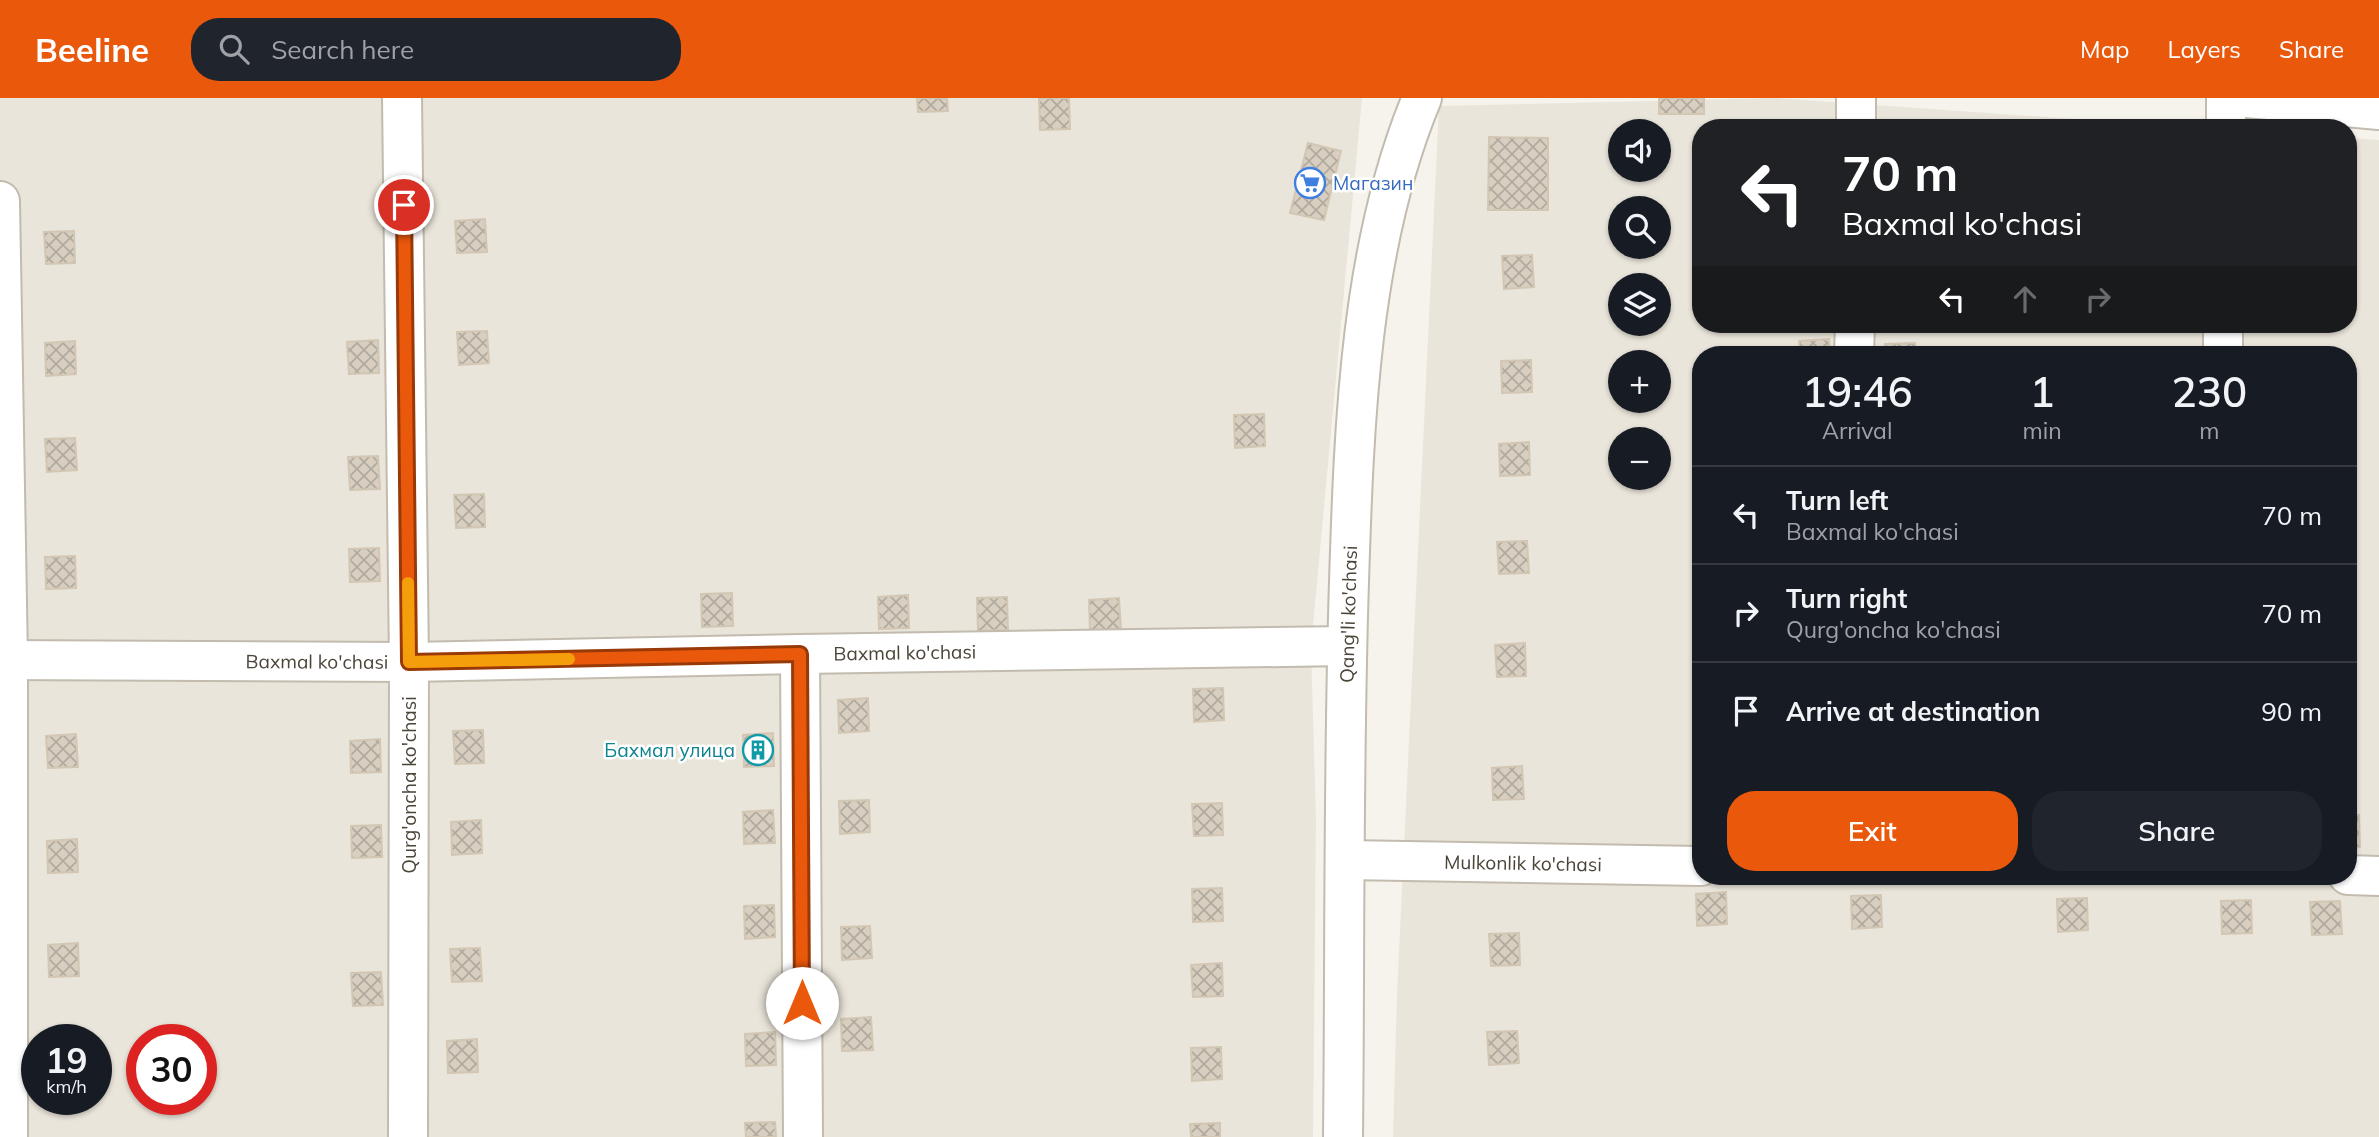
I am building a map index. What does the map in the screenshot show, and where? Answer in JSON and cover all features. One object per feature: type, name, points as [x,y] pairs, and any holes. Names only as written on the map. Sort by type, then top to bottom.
[{"type":"street","name":"Qurg'oncha ko'chasi","points":[[402,98],[409,662],[408,1137]]},
{"type":"street","name":"Qang'li ko'chasi","points":[[1343,1137],[1347,646],[1353,478],[1362,364],[1372,289],[1387,211],[1405,140],[1422,98]]},
{"type":"street","points":[[1856,98],[1856,119]]},
{"type":"street","points":[[2226,98],[2226,119]]},
{"type":"street","points":[[2246,98],[2379,110]]},
{"type":"street","points":[[0,201],[8,1137]]},
{"type":"street","name":"Baхmal ko'chasi","points":[[4,660],[409,662],[1347,646]]},
{"type":"street","points":[[800,654],[803,1137]]},
{"type":"street","name":"Mulkonlik ko'chasi","points":[[1346,860],[1692,866]]},
{"type":"street","points":[[2357,876],[2379,876]]},
{"type":"shaded area","points":[[0,98],[1362,98],[1311,647],[1316,818],[1313,1137],[0,1137]]},
{"type":"shaded area","points":[[1776,98],[2074,119],[1692,119],[1692,333],[2357,333],[2357,139],[2379,140],[2379,1137],[1393,1137],[1397,995],[1439,106]]},
{"type":"building","points":[[917,98],[947,98],[948,111],[918,112]]},
{"type":"building","points":[[1039,98],[1069,98],[1070,129],[1040,130]]},
{"type":"building","points":[[1659,98],[1704,98],[1704,114],[1659,114]]},
{"type":"building","points":[[1489,137],[1548,138],[1548,210],[1488,210]]},
{"type":"building","points":[[1308,143],[1341,151],[1324,220],[1290,213]]},
{"type":"building","points":[[485,219],[487,252],[457,253],[455,221]]},
{"type":"building","points":[[74,231],[75,263],[46,264],[44,232]]},
{"type":"building","points":[[1532,255],[1534,287],[1504,289],[1502,256]]},
{"type":"building","points":[[487,331],[489,363],[459,365],[457,332]]},
{"type":"building","points":[[1829,339],[1829,346],[1799,346],[1799,341]]},
{"type":"building","points":[[378,340],[379,373],[349,374],[347,342]]},
{"type":"building","points":[[75,341],[76,374],[46,376],[45,343]]},
{"type":"building","points":[[1915,343],[1915,346],[1885,346]]},
{"type":"building","points":[[1531,360],[1532,392],[1502,393],[1501,361]]},
{"type":"building","points":[[1264,414],[1265,446],[1235,448],[1234,415]]},
{"type":"building","points":[[75,438],[77,470],[47,472],[45,439]]},
{"type":"building","points":[[1529,442],[1530,475],[1500,476],[1499,444]]},
{"type":"building","points":[[378,456],[380,489],[350,490],[348,457]]},
{"type":"building","points":[[484,494],[485,527],[456,528],[454,495]]},
{"type":"building","points":[[1527,541],[1529,573],[1499,574],[1497,542]]},
{"type":"building","points":[[379,548],[380,581],[350,582],[349,549]]},
{"type":"building","points":[[75,556],[76,588],[46,589],[45,557]]},
{"type":"building","points":[[732,593],[733,626],[702,627],[701,594]]},
{"type":"building","points":[[908,595],[909,628],[879,629],[878,597]]},
{"type":"building","points":[[1007,597],[1008,630],[978,631],[977,598]]},
{"type":"building","points":[[1119,598],[1121,631],[1090,632],[1089,600]]},
{"type":"building","points":[[1525,643],[1526,676],[1497,677],[1495,645]]},
{"type":"building","points":[[1223,688],[1224,720],[1194,722],[1193,689]]},
{"type":"building","points":[[868,698],[869,731],[839,733],[838,700]]},
{"type":"building","points":[[483,730],[484,763],[455,764],[453,731]]},
{"type":"building","name":"Бахмал улица","points":[[773,733],[774,766],[744,767],[743,735]]},
{"type":"building","points":[[76,734],[78,767],[48,768],[46,736]]},
{"type":"building","points":[[380,739],[381,772],[351,773],[350,741]]},
{"type":"building","points":[[1522,766],[1524,799],[1493,800],[1492,768]]},
{"type":"building","points":[[869,800],[870,832],[840,834],[839,801]]},
{"type":"building","points":[[1222,803],[1223,835],[1194,836],[1192,804]]},
{"type":"building","points":[[773,810],[775,843],[744,844],[743,812]]},
{"type":"building","points":[[2357,815],[2359,815],[2360,847],[2357,847]]},
{"type":"building","points":[[481,820],[482,853],[452,855],[451,822]]},
{"type":"building","points":[[381,825],[382,857],[352,858],[351,826]]},
{"type":"building","points":[[77,839],[78,872],[48,873],[47,841]]},
{"type":"building","points":[[1222,888],[1223,921],[1193,922],[1192,889]]},
{"type":"building","points":[[1726,892],[1727,924],[1697,926],[1696,894]]},
{"type":"building","points":[[1881,895],[1882,927],[1852,929],[1851,896]]},
{"type":"building","points":[[2087,898],[2088,930],[2058,932],[2057,899]]},
{"type":"building","points":[[2251,900],[2252,933],[2222,934],[2221,901]]},
{"type":"building","points":[[2340,901],[2342,934],[2312,935],[2310,902]]},
{"type":"building","points":[[774,905],[775,937],[745,939],[744,906]]},
{"type":"building","points":[[870,926],[872,958],[842,960],[841,927]]},
{"type":"building","points":[[1519,933],[1520,965],[1491,966],[1489,934]]},
{"type":"building","points":[[78,943],[79,976],[49,977],[48,945]]},
{"type":"building","points":[[480,948],[482,981],[452,982],[450,949]]},
{"type":"building","points":[[1222,963],[1223,996],[1193,997],[1191,965]]},
{"type":"building","points":[[381,972],[383,1005],[353,1006],[351,973]]},
{"type":"building","points":[[871,1017],[873,1050],[842,1051],[841,1019]]},
{"type":"building","points":[[1517,1031],[1519,1063],[1489,1065],[1487,1032]]},
{"type":"building","points":[[775,1032],[776,1065],[746,1066],[745,1034]]},
{"type":"building","points":[[477,1039],[478,1072],[448,1073],[447,1041]]},
{"type":"building","points":[[1221,1047],[1222,1079],[1192,1081],[1191,1048]]},
{"type":"building","points":[[775,1122],[776,1137],[746,1137],[745,1123]]},
{"type":"building","points":[[1220,1123],[1220,1137],[1191,1137],[1190,1124]]},
{"type":"slow traffic","points":[[408,583],[409,662],[569,659]]},
{"type":"place","name":"Магазин","points":[[1310,183]]},
{"type":"place","name":"Бахмал улица","points":[[758,750]]},
{"type":"route","points":[[404,205],[409,662],[800,654],[802,1003]]}]
